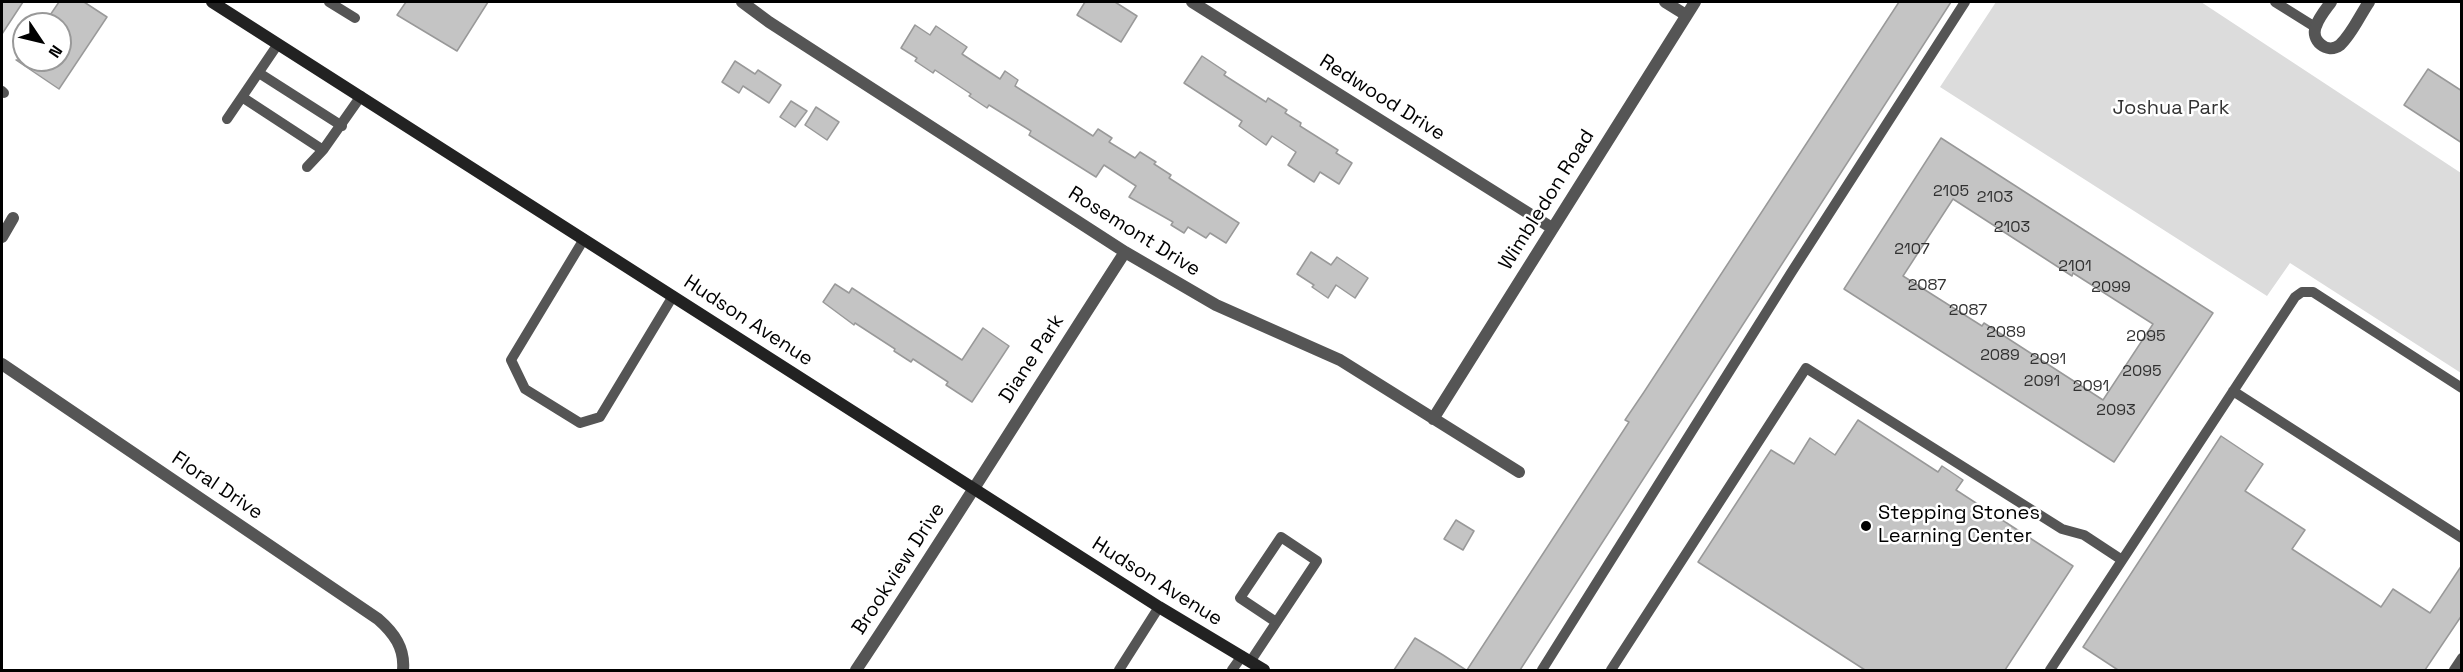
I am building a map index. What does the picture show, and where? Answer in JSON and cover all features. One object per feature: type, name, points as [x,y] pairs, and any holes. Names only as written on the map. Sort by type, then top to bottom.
[{"type":"main road","name":"Hudson Avenue","points":[[212,2],[1159,607],[1263,670]]},
{"type":"street","name":"Rosemont Drive","points":[[742,2],[769,22],[1125,252],[1216,305],[1340,360],[1519,472]]},
{"type":"street","name":"Redwood Drive","points":[[1192,2],[1552,228]]},
{"type":"street","points":[[1665,2],[1686,15]]},
{"type":"street","name":"Wimbledon Road","points":[[1433,419],[1695,2]]},
{"type":"street","points":[[2331,2],[2315,27],[2315,37],[2320,45],[2328,49],[2337,47],[2345,39],[2369,2]]},
{"type":"street","points":[[2,237],[14,218]]},
{"type":"street","name":"Diane Park","points":[[974,489],[994,453],[1125,252]]},
{"type":"street","name":"Floral Drive","points":[[2,364],[362,607],[392,632],[402,650],[403,670]]},
{"type":"street","name":"Brookview Drive","points":[[856,670],[974,489]]},
{"type":"lane","points":[[329,2],[356,18]]},
{"type":"lane","points":[[1542,670],[1791,273],[1965,2]]},
{"type":"lane","points":[[2275,2],[2315,27]]},
{"type":"lane","points":[[227,119],[278,44]]},
{"type":"lane","points":[[259,73],[342,126]]},
{"type":"lane","points":[[307,167],[342,126],[361,96]]},
{"type":"lane","points":[[242,97],[323,150]]},
{"type":"lane","points":[[584,239],[511,360],[525,389],[580,423],[600,417],[673,296]]},
{"type":"lane","points":[[2050,670],[2295,297],[2302,292],[2313,292],[2462,388]]},
{"type":"lane","points":[[1611,670],[1806,368],[2062,529],[2084,535],[2122,560]]},
{"type":"lane","points":[[2233,391],[2462,538]]},
{"type":"lane","points":[[1232,670],[1246,659],[1276,622],[1317,561],[1281,537],[1240,598],[1276,622]]},
{"type":"lane","points":[[1119,670],[1159,607]]},
{"type":"lane","points":[[2454,670],[2462,658]]},
{"type":"green space","name":"Joshua Park","points":[[1996,2],[2201,2],[2461,173],[2461,373],[2290,263],[2267,296],[1940,87]]},
{"type":"building","points":[[2,2],[23,2],[16,12],[12,12],[12,19],[2,34]]},
{"type":"building","points":[[59,2],[84,2],[107,17],[72,70],[72,12],[52,12]]},
{"type":"building","points":[[406,2],[488,2],[457,51],[397,15]]},
{"type":"building","points":[[1085,2],[1115,2],[1137,16],[1121,42],[1077,15]]},
{"type":"building","points":[[1899,2],[1951,2],[1520,670],[1467,670],[1629,422],[1625,420]]},
{"type":"building","points":[[915,25],[930,35],[936,26],[967,47],[962,54],[1000,79],[1005,71],[1018,80],[1015,86],[1093,136],[1098,129],[1112,138],[1109,142],[1135,158],[1140,152],[1156,162],[1154,164],[1171,175],[1169,178],[1239,223],[1226,243],[1210,233],[1206,238],[1188,227],[1184,233],[1171,225],[1173,222],[1129,197],[1136,186],[1104,165],[1096,177],[1029,135],[1031,131],[989,105],[987,108],[969,96],[971,94],[935,70],[933,73],[915,61],[917,58],[901,48]]},
{"type":"building","points":[[1202,56],[1226,72],[1224,75],[1266,102],[1268,98],[1287,110],[1285,113],[1301,123],[1300,126],[1338,150],[1336,153],[1352,163],[1339,184],[1320,172],[1314,182],[1288,165],[1296,152],[1272,136],[1266,145],[1239,126],[1242,121],[1184,83]]},
{"type":"building","points":[[735,61],[755,74],[758,70],[781,85],[769,103],[743,86],[739,93],[722,82]]},
{"type":"building","points":[[2428,69],[2462,91],[2462,143],[2404,105]]},
{"type":"building","points":[[34,72],[70,72],[59,89]]},
{"type":"building","points":[[791,101],[807,111],[795,127],[780,117]]},
{"type":"building","points":[[816,107],[839,122],[827,140],[805,125]]},
{"type":"building","points":[[1941,138],[2213,313],[2114,462],[1844,289]],"holes":[[[1953,199],[2072,276],[2073,273],[2153,324],[2103,400],[1984,323],[1982,326],[1903,276]]]},
{"type":"building","points":[[1311,252],[1331,265],[1337,257],[1368,278],[1355,298],[1336,285],[1328,298],[1297,274]]},
{"type":"building","points":[[835,284],[849,293],[852,288],[962,360],[983,328],[1009,346],[972,402],[946,385],[948,382],[913,359],[911,362],[823,302]]},
{"type":"building","name":"Stepping Stones Learning Center","points":[[1858,420],[1938,472],[1942,466],[1963,480],[1956,490],[2073,566],[2005,670],[1865,670],[1698,562],[1771,450],[1794,464],[1810,438],[1835,455]]},
{"type":"building","points":[[2221,436],[2263,464],[2245,491],[2305,530],[2292,549],[2381,607],[2393,589],[2430,613],[2462,565],[2462,615],[2425,670],[2118,670],[2083,647]]},
{"type":"building","points":[[1456,520],[1474,531],[1463,550],[1444,539]]},
{"type":"building","points":[[1415,638],[1443,655],[1466,670],[1394,670]]},
{"type":"place","name":"Stepping Stones Learning Center","points":[[1866,526]]}]
